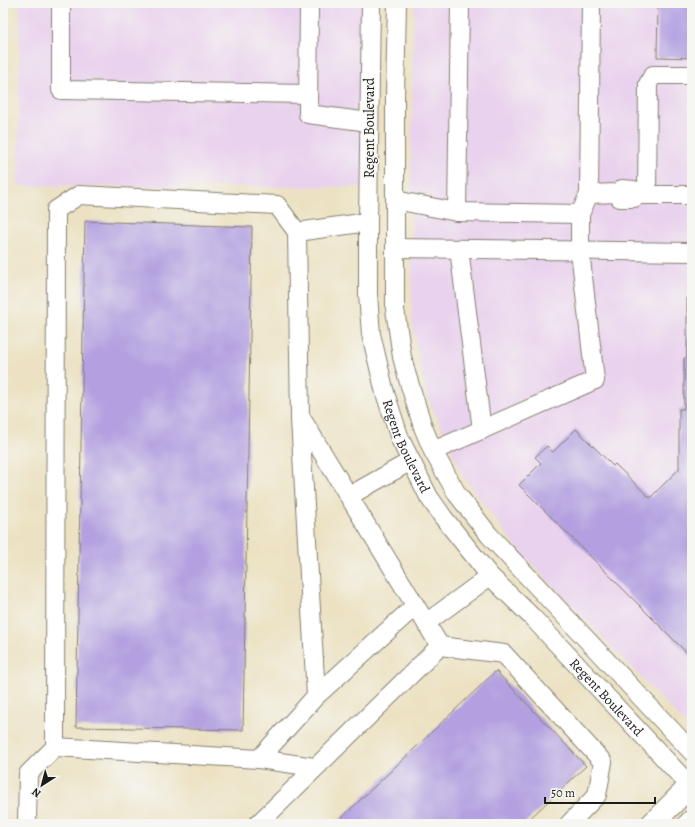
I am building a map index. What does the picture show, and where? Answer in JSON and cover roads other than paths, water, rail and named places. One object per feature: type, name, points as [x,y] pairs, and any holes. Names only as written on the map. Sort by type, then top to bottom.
[{"type":"main road","points":[[652,824],[691,786]]},
{"type":"main road","points":[[689,824],[692,821]]},
{"type":"street","points":[[61,3],[61,90],[308,94]]},
{"type":"street","points":[[309,3],[308,114],[369,122]]},
{"type":"street","name":"Regent Boulevard","points":[[371,3],[368,294],[371,334],[385,393],[395,425],[429,497],[443,518],[490,576],[532,617],[691,786]]},
{"type":"street","name":"Regent Boulevard","points":[[397,3],[394,200],[395,309],[402,357],[423,427],[433,451],[457,494],[489,535],[692,752]]},
{"type":"street","points":[[457,212],[460,3]]},
{"type":"street","points":[[433,451],[595,380],[580,251],[580,214],[589,194],[591,3]]},
{"type":"street","points":[[642,195],[648,84],[654,75],[692,75]]},
{"type":"street","points":[[589,194],[618,193],[620,198],[634,198],[642,195],[692,195]]},
{"type":"street","points":[[26,824],[28,774],[55,747],[56,210],[79,195],[277,205],[297,232],[300,416],[316,696]]},
{"type":"street","points":[[394,200],[457,212],[580,214]]},
{"type":"street","points":[[297,232],[368,222]]},
{"type":"street","points":[[395,248],[692,252]]},
{"type":"street","points":[[459,249],[482,430]]},
{"type":"street","points":[[300,416],[440,646]]},
{"type":"street","points":[[349,496],[411,461]]},
{"type":"street","points":[[426,623],[490,576]]},
{"type":"street","points":[[259,760],[316,696],[416,606]]},
{"type":"street","points":[[258,824],[314,767],[440,646]]},
{"type":"street","points":[[440,646],[504,654],[603,762],[597,795],[569,824]]},
{"type":"street","points":[[55,747],[259,760],[314,767]]}]
